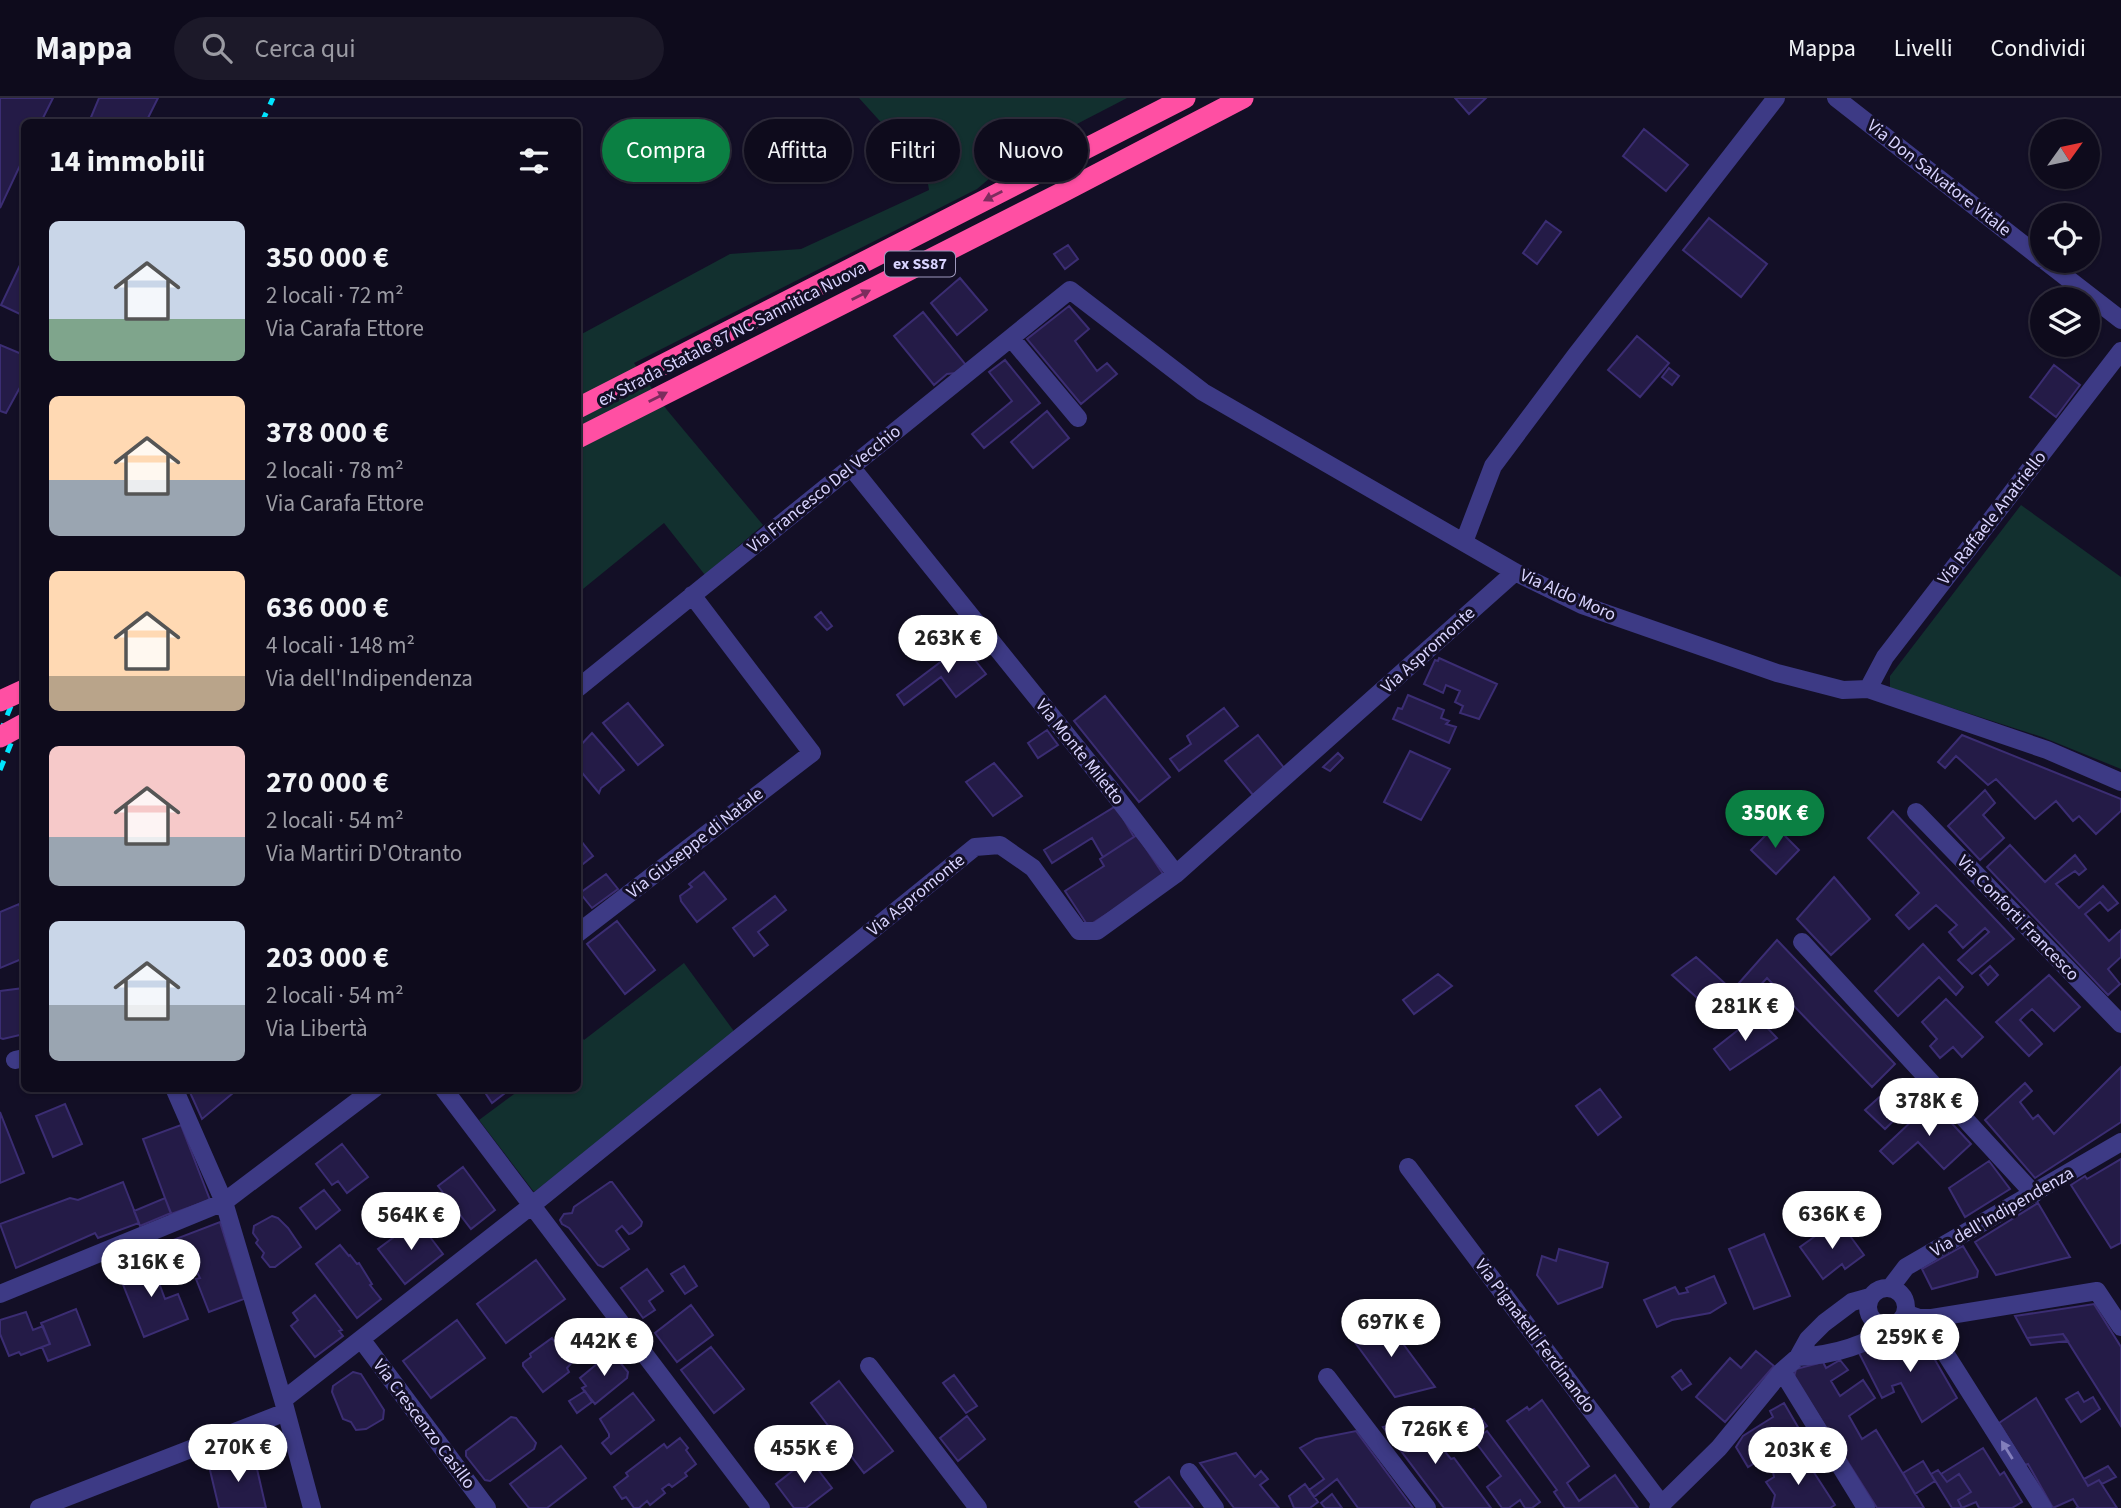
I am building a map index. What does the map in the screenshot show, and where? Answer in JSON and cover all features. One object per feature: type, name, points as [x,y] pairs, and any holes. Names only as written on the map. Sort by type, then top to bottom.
[{"type":"highway","name":"ex Strada Statale 87 NC Sannitica Nuova","points":[[582,406],[1185,98]]},
{"type":"highway","name":"ex Strada Statale 87 NC Sannitica Nuova","points":[[581,436],[1243,98]]},
{"type":"highway","points":[[0,701],[21,691]]},
{"type":"highway","points":[[0,737],[21,726]]},
{"type":"street","points":[[1464,542],[1493,467],[1576,355],[1776,98]]},
{"type":"street","name":"Via Don Salvatore Vitale","points":[[1836,98],[2030,249]]},
{"type":"street","name":"Via Don Salvatore Vitale","points":[[2061,273],[2121,320]]},
{"type":"street","name":"Via Aldo Moro","points":[[1070,290],[1203,392],[1515,572],[1582,605],[1777,673],[1843,690],[1868,689],[2047,750],[2121,782]]},
{"type":"street","name":"Via Francesco Del Vecchio","points":[[581,686],[1070,290]]},
{"type":"street","points":[[1011,338],[1078,418]]},
{"type":"street","name":"Via Raffaele Anatriello","points":[[1868,689],[1885,657],[2121,351]]},
{"type":"street","name":"Via Monte Miletto","points":[[851,467],[1176,874]]},
{"type":"street","name":"Via Aspromonte","points":[[531,1206],[975,847],[1000,845],[1033,868],[1079,931],[1097,931],[1176,874],[1515,572]]},
{"type":"street","name":"Via Giuseppe di Natale","points":[[581,931],[812,753],[692,596]]},
{"type":"street","name":"Via Conforti Francesco","points":[[1916,812],[2121,1024]]},
{"type":"street","points":[[1802,942],[2034,1194]]},
{"type":"street","points":[[176,1092],[224,1202],[285,1406],[312,1508]]},
{"type":"street","points":[[0,1294],[224,1202],[370,1092]]},
{"type":"street","points":[[446,1092],[761,1508]]},
{"type":"street","name":"Via dell'Indipendenza","points":[[1660,1506],[1719,1448],[1782,1371],[1798,1357],[1808,1339],[1839,1311],[1881,1289],[1890,1289],[1906,1267],[2121,1142]]},
{"type":"street","name":"Via Pignatelli Ferdinando","points":[[1408,1167],[1660,1506]]},
{"type":"street","points":[[39,1508],[285,1406],[361,1339],[531,1206]]},
{"type":"street","points":[[1798,1357],[1820,1356],[1838,1351],[1878,1336],[1901,1321],[1905,1313],[1904,1297],[1890,1289]]},
{"type":"street","points":[[1905,1313],[1923,1318],[2097,1291],[2121,1327]]},
{"type":"street","points":[[1870,1297],[1870,1316],[1878,1325],[1890,1327]]},
{"type":"street","points":[[1923,1318],[2043,1508]]},
{"type":"street","name":"Via Crescenzo Casillo","points":[[361,1339],[487,1508]]},
{"type":"street","points":[[869,1366],[978,1508]]},
{"type":"street","points":[[1782,1371],[1866,1508]]},
{"type":"street","points":[[1327,1377],[1427,1508]]},
{"type":"street","points":[[1189,1472],[1215,1508]]},
{"type":"green space","points":[[859,98],[1127,98],[1086,119],[974,119],[974,182],[986,182],[977,189],[634,363],[667,410],[763,525],[705,575],[664,523],[581,591],[581,334],[730,254],[801,249],[929,190],[928,182],[960,182],[960,119],[878,119]]},
{"type":"green space","points":[[2021,505],[2121,577],[2121,769],[2042,737],[1890,688],[1890,676]]},
{"type":"green space","points":[[684,963],[736,1034],[534,1192],[479,1120],[517,1092],[581,1092],[581,1036],[584,1040]]},
{"type":"building","points":[[0,98],[53,98],[42,119],[21,119],[21,163],[0,208]]},
{"type":"building","points":[[99,98],[158,98],[148,119],[90,119]]},
{"type":"building","points":[[1455,98],[1486,98],[1469,114]]},
{"type":"building","points":[[1644,129],[1688,165],[1666,191],[1623,156]]},
{"type":"building","points":[[1709,218],[1767,264],[1741,297],[1683,250]]},
{"type":"building","points":[[1546,221],[1561,232],[1537,264],[1523,253]]},
{"type":"building","points":[[1068,245],[1078,259],[1065,269],[1054,254]]},
{"type":"building","points":[[21,263],[21,315],[1,305]]},
{"type":"building","points":[[960,278],[987,310],[957,335],[931,303]]},
{"type":"building","points":[[1069,306],[1089,329],[1075,341],[1097,371],[1107,363],[1117,374],[1081,404],[1027,339]]},
{"type":"building","points":[[923,312],[966,365],[956,373],[947,374],[934,385],[894,336]]},
{"type":"building","points":[[1637,336],[1669,363],[1640,397],[1608,370]]},
{"type":"building","points":[[0,345],[21,354],[21,386],[6,413],[0,411]]},
{"type":"building","points":[[1005,360],[1040,403],[984,448],[972,434],[1012,401],[989,372]]},
{"type":"building","points":[[2054,365],[2080,385],[2056,417],[2030,397]]},
{"type":"building","points":[[1669,368],[1679,376],[1672,385],[1662,377]]},
{"type":"building","points":[[1047,411],[1069,438],[1033,468],[1011,442]]},
{"type":"building","points":[[821,612],[832,626],[827,630],[815,617]]},
{"type":"building","points":[[963,645],[986,674],[956,697],[941,677],[904,705],[897,695]]},
{"type":"building","points":[[1439,658],[1497,684],[1479,719],[1460,713],[1463,706],[1455,702],[1460,691],[1446,685],[1443,693],[1424,684],[1435,660],[1438,661]]},
{"type":"building","points":[[1408,695],[1444,710],[1441,718],[1449,721],[1446,724],[1456,727],[1449,743],[1393,719],[1398,708],[1402,709]]},
{"type":"building","points":[[1105,696],[1170,777],[1139,802],[1074,721]]},
{"type":"building","points":[[628,703],[663,745],[638,765],[603,723]]},
{"type":"building","points":[[1224,708],[1238,726],[1179,771],[1170,759],[1191,744],[1187,736]]},
{"type":"building","points":[[1047,730],[1058,745],[1038,758],[1028,743]]},
{"type":"building","points":[[592,733],[624,770],[601,788],[599,793],[581,772],[581,745]]},
{"type":"building","points":[[1258,735],[1285,769],[1253,795],[1225,761]]},
{"type":"building","points":[[1962,735],[2121,799],[2121,811],[2096,834],[2079,816],[2073,821],[2056,801],[2035,819],[1996,779],[1988,785],[1956,756],[1945,768],[1938,762]]},
{"type":"building","points":[[1410,751],[1450,769],[1421,820],[1384,802]]},
{"type":"building","points":[[1338,753],[1343,758],[1330,771],[1323,767]]},
{"type":"building","points":[[994,763],[1022,796],[993,816],[966,782]]},
{"type":"building","points":[[1985,790],[1995,803],[1983,815],[2004,838],[1980,860],[1948,826]]},
{"type":"building","points":[[1116,806],[1134,837],[1103,857],[1092,838],[1052,863],[1044,850]]},
{"type":"building","points":[[1893,811],[2014,939],[1972,974],[1958,960],[1989,932],[1985,928],[1963,948],[1949,932],[1957,925],[1936,905],[1909,929],[1896,915],[1919,893],[1868,838]]},
{"type":"building","points":[[1775,826],[1799,850],[1776,874],[1751,850]]},
{"type":"building","points":[[1137,835],[1165,877],[1088,926],[1065,891],[1104,866],[1100,859]]},
{"type":"building","points":[[581,841],[593,856],[581,866]]},
{"type":"building","points":[[2010,845],[2045,882],[2075,855],[2086,869],[2079,875],[2075,871],[2056,884],[2079,908],[2103,886],[2118,903],[2108,911],[2100,902],[2085,914],[2109,941],[2121,930],[2121,957],[2108,969],[2120,984],[2108,995],[1987,867]]},
{"type":"building","points":[[704,872],[726,899],[697,922],[680,896],[692,887],[689,884]]},
{"type":"building","points":[[606,874],[618,889],[592,908],[581,892]]},
{"type":"building","points":[[1834,877],[1870,919],[1831,955],[1797,919]]},
{"type":"building","points":[[775,896],[786,910],[758,932],[768,945],[754,956],[733,928]]},
{"type":"building","points":[[19,904],[21,910],[21,959],[0,968],[0,912]]},
{"type":"building","points":[[617,921],[655,970],[625,994],[587,944]]},
{"type":"building","points":[[1777,940],[1895,1064],[1872,1087],[1767,978],[1743,1004],[1731,992]]},
{"type":"building","points":[[1923,944],[1963,987],[1956,995],[1939,977],[1898,1016],[1875,991]]},
{"type":"building","points":[[1696,957],[1731,989],[1729,991],[1734,996],[1717,1016],[1672,975]]},
{"type":"building","points":[[1990,966],[1998,975],[1988,985],[1980,975]]},
{"type":"building","points":[[1438,974],[1452,986],[1414,1014],[1403,1000]]},
{"type":"building","points":[[2049,975],[2080,1007],[2054,1031],[2032,1009],[2024,1016],[2020,1020],[2042,1044],[2029,1056],[1996,1022]]},
{"type":"building","points":[[21,988],[21,1035],[0,1038],[0,991]]},
{"type":"building","points":[[1946,999],[1983,1037],[1962,1057],[1953,1047],[1940,1058],[1930,1046],[1937,1039],[1922,1022]]},
{"type":"building","points":[[1756,1016],[1777,1038],[1730,1070],[1714,1049]]},
{"type":"building","points":[[2121,1067],[2121,1122],[2035,1178],[1985,1120],[2025,1083],[2032,1091],[2020,1102],[2033,1119],[2038,1115],[2054,1134]]},
{"type":"building","points":[[1902,1082],[1917,1098],[1885,1129],[1865,1110],[1885,1092],[1887,1095]]},
{"type":"building","points":[[1600,1089],[1621,1117],[1598,1135],[1576,1106]]},
{"type":"building","points":[[190,1092],[234,1092],[202,1119]]},
{"type":"building","points":[[485,1092],[506,1092],[492,1103]]},
{"type":"building","points":[[1932,1102],[1971,1144],[1944,1169],[1918,1142],[1893,1164],[1880,1151]]},
{"type":"building","points":[[65,1104],[82,1144],[53,1157],[36,1116]]},
{"type":"building","points":[[0,1112],[24,1173],[0,1183]]},
{"type":"building","points":[[181,1125],[210,1200],[171,1214],[143,1139]]},
{"type":"building","points":[[342,1144],[368,1177],[347,1193],[338,1181],[332,1185],[316,1164]]},
{"type":"building","points":[[2121,1159],[2121,1243],[2111,1248],[2071,1185]]},
{"type":"building","points":[[1989,1161],[2010,1189],[1965,1217],[1949,1188]]},
{"type":"building","points":[[463,1167],[495,1210],[471,1229],[438,1186]]},
{"type":"building","points":[[123,1182],[139,1223],[98,1238],[95,1233],[16,1268],[0,1224],[70,1198],[78,1200]]},
{"type":"building","points":[[610,1182],[642,1222],[632,1233],[629,1234],[622,1226],[616,1231],[629,1249],[603,1267],[598,1265],[560,1220],[564,1214],[572,1213],[574,1207]]},
{"type":"building","points":[[324,1190],[340,1210],[316,1229],[300,1208]]},
{"type":"building","points":[[165,1198],[171,1213],[140,1226],[134,1211]]},
{"type":"building","points":[[2038,1203],[2070,1257],[1996,1275],[1975,1242]]},
{"type":"building","points":[[272,1216],[288,1228],[301,1247],[275,1267],[270,1267],[262,1257],[264,1253],[256,1243],[258,1240],[253,1233],[254,1226]]},
{"type":"building","points":[[417,1220],[443,1254],[405,1284],[378,1249]]},
{"type":"building","points":[[220,1222],[244,1299],[209,1312],[196,1279],[200,1278],[197,1272],[174,1281],[160,1245]]},
{"type":"building","points":[[1842,1225],[1864,1255],[1845,1269],[1842,1264],[1823,1279],[1800,1247],[1824,1230],[1827,1235]]},
{"type":"building","points":[[1764,1234],[1790,1296],[1754,1309],[1729,1249]]},
{"type":"building","points":[[340,1245],[357,1264],[359,1263],[381,1299],[357,1318],[316,1264]]},
{"type":"building","points":[[1963,1246],[1978,1271],[1977,1277],[1932,1289],[1922,1269]]},
{"type":"building","points":[[1559,1249],[1608,1263],[1602,1287],[1558,1304],[1537,1275],[1542,1256],[1556,1261]]},
{"type":"building","points":[[150,1259],[165,1299],[178,1294],[188,1319],[144,1337],[118,1272]]},
{"type":"building","points":[[536,1260],[565,1299],[506,1343],[477,1304]]},
{"type":"building","points":[[684,1266],[697,1286],[685,1294],[671,1274]]},
{"type":"building","points":[[647,1269],[663,1291],[649,1301],[655,1310],[643,1318],[621,1288]]},
{"type":"building","points":[[1714,1276],[1726,1303],[1710,1313],[1672,1320],[1657,1327],[1644,1300],[1675,1287],[1679,1294],[1688,1292],[1686,1288]]},
{"type":"building","points":[[315,1295],[342,1330],[339,1331],[343,1336],[315,1357],[291,1326],[298,1320],[293,1313]]},
{"type":"building","points":[[2094,1304],[2121,1347],[2121,1426],[2063,1334],[2027,1338],[2015,1316]]},
{"type":"building","points":[[691,1305],[713,1335],[677,1362],[655,1333]]},
{"type":"building","points":[[76,1309],[90,1345],[48,1361],[42,1347],[50,1344],[41,1323]]},
{"type":"building","points":[[26,1312],[33,1330],[43,1326],[50,1344],[21,1355],[19,1352],[9,1356],[0,1334],[0,1320]]},
{"type":"building","points":[[1381,1314],[1435,1387],[1395,1397],[1351,1337]]},
{"type":"building","points":[[457,1320],[485,1358],[431,1398],[403,1361]]},
{"type":"building","points":[[1920,1334],[1957,1398],[1922,1422],[1901,1383],[1892,1386],[1894,1392],[1882,1398],[1858,1351]]},
{"type":"building","points":[[2063,1334],[2068,1341],[2031,1345],[2027,1338]]},
{"type":"building","points":[[552,1338],[554,1341],[557,1338],[575,1359],[567,1368],[569,1372],[543,1392],[523,1363],[531,1357],[530,1354]]},
{"type":"building","points":[[711,1347],[744,1389],[714,1413],[681,1370]]},
{"type":"building","points":[[1756,1351],[1774,1366],[1725,1422],[1696,1397],[1730,1358],[1741,1368]]},
{"type":"building","points":[[609,1354],[613,1354],[628,1372],[627,1378],[595,1404],[582,1388],[586,1386],[580,1378]]},
{"type":"building","points":[[1840,1360],[1848,1370],[1831,1381],[1840,1396],[1863,1380],[1875,1398],[1849,1416],[1862,1439],[1876,1430],[1924,1508],[1877,1508],[1794,1377],[1796,1369],[1823,1362],[1826,1368]]},
{"type":"building","points":[[1681,1370],[1691,1384],[1682,1390],[1672,1377]]},
{"type":"building","points":[[353,1372],[361,1374],[384,1410],[383,1419],[366,1429],[356,1430],[351,1422],[343,1419],[332,1392],[333,1386]]},
{"type":"building","points":[[954,1375],[977,1406],[966,1413],[943,1383]]},
{"type":"building","points":[[839,1381],[893,1451],[864,1473],[811,1403]]},
{"type":"building","points":[[585,1391],[592,1402],[577,1413],[569,1401]]},
{"type":"building","points":[[2078,1392],[2084,1402],[2093,1397],[2100,1409],[2081,1422],[2066,1399]]},
{"type":"building","points":[[633,1393],[654,1420],[611,1454],[602,1443],[609,1434],[600,1419]]},
{"type":"building","points":[[2036,1398],[2088,1486],[2099,1480],[2117,1508],[2076,1508],[2078,1507],[2073,1499],[2053,1508],[2028,1464],[2025,1465],[1999,1423]]},
{"type":"building","points":[[1542,1400],[1589,1466],[1567,1483],[1579,1501],[1615,1475],[1638,1508],[1565,1508],[1554,1492],[1557,1490],[1507,1421]]},
{"type":"building","points":[[1784,1403],[1802,1434],[1748,1467],[1736,1447],[1743,1436],[1773,1417],[1770,1411]]},
{"type":"building","points":[[1474,1409],[1487,1426],[1472,1436],[1453,1413]]},
{"type":"building","points":[[967,1416],[985,1439],[958,1461],[940,1438]]},
{"type":"building","points":[[1425,1416],[1428,1431],[1451,1459],[1454,1458],[1491,1508],[1444,1508],[1383,1427]]},
{"type":"building","points":[[511,1417],[516,1418],[536,1443],[534,1449],[490,1481],[485,1480],[466,1456],[466,1451]]},
{"type":"building","points":[[1356,1431],[1413,1508],[1358,1508],[1337,1479],[1314,1497],[1309,1490],[1324,1479],[1300,1448],[1316,1439]]},
{"type":"building","points":[[1487,1431],[1540,1502],[1532,1508],[1525,1508],[1520,1500],[1509,1508],[1502,1508],[1487,1487],[1501,1476],[1474,1440]]},
{"type":"building","points":[[680,1438],[696,1464],[685,1473],[687,1476],[672,1487],[669,1484],[662,1489],[665,1493],[650,1505],[647,1501],[639,1508],[634,1508],[626,1497],[622,1499],[614,1487],[628,1476],[626,1473],[664,1444],[667,1448]]},
{"type":"building","points":[[561,1446],[586,1478],[547,1508],[529,1508],[510,1484]]},
{"type":"building","points":[[1983,1448],[2000,1475],[2004,1472],[2022,1502],[2012,1508],[1979,1508],[1976,1502],[1962,1508],[1958,1500],[1971,1492],[1959,1474],[1947,1482],[1941,1474]]},
{"type":"building","points":[[1236,1453],[1255,1477],[1261,1471],[1268,1479],[1260,1485],[1279,1508],[1234,1508],[1200,1463]]},
{"type":"building","points":[[1802,1454],[1835,1505],[1830,1508],[1772,1508],[1775,1495],[1766,1482],[1774,1477],[1773,1472]]},
{"type":"building","points":[[254,1456],[266,1508],[219,1508],[209,1466]]},
{"type":"building","points":[[809,1458],[832,1488],[806,1508],[794,1508],[776,1484]]},
{"type":"building","points":[[1923,1461],[1935,1481],[1915,1494],[1903,1473]]},
{"type":"building","points":[[2108,1466],[2116,1477],[2102,1484],[2099,1480],[2088,1486],[2084,1479]]},
{"type":"building","points":[[1938,1470],[1947,1482],[1959,1474],[1971,1492],[1958,1500],[1962,1508],[1952,1508],[1931,1474]]},
{"type":"building","points":[[1169,1477],[1193,1508],[1140,1508],[1135,1502]]},
{"type":"building","points":[[1305,1484],[1318,1502],[1310,1508],[1294,1508],[1289,1496]]},
{"type":"building","points":[[1332,1494],[1342,1508],[1325,1508],[1321,1503]]},
{"type":"railway","points":[[263,119],[273,98]]},
{"type":"railway","points":[[0,733],[21,681]]},
{"type":"railway","points":[[0,770],[21,719]]}]
